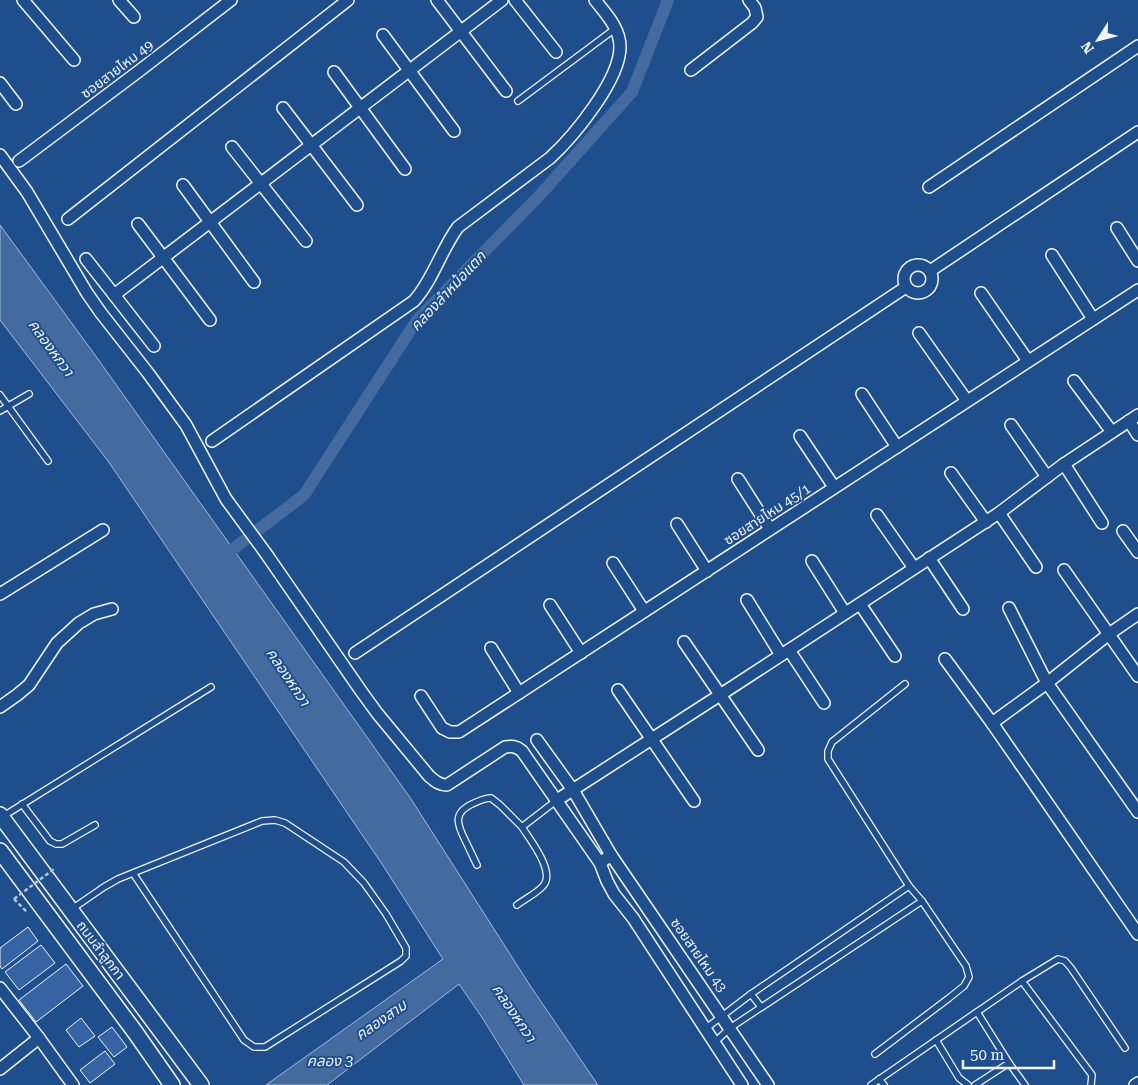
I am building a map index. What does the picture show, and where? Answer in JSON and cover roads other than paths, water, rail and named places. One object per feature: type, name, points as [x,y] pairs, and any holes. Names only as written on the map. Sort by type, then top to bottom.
[{"type":"main road","name":"ถนนลำลูกกา","points":[[1,816],[201,1085]]},
{"type":"main road","name":"ถนนลำลูกกา","points":[[0,851],[136,1032],[172,1085]]},
{"type":"street","points":[[23,0],[74,60]]},
{"type":"street","points":[[119,0],[134,17]]},
{"type":"street","name":"ซอยสายไหม 49","points":[[19,161],[231,0]]},
{"type":"street","points":[[68,219],[348,0]]},
{"type":"street","points":[[437,0],[506,91]]},
{"type":"street","points":[[114,294],[502,0]]},
{"type":"street","points":[[515,0],[556,52]]},
{"type":"street","points":[[212,442],[414,301],[458,227],[561,149],[589,115],[605,89],[617,62],[620,46],[616,28],[595,0]]},
{"type":"street","points":[[691,70],[757,18],[755,8],[749,0]]},
{"type":"street","points":[[383,35],[454,131]]},
{"type":"street","points":[[929,187],[1138,46]]},
{"type":"street","points":[[334,72],[405,169]]},
{"type":"street","points":[[0,83],[16,104]]},
{"type":"street","points":[[283,108],[357,205]]},
{"type":"street","points":[[930,271],[1138,132]]},
{"type":"street","points":[[232,147],[306,241]]},
{"type":"street","points":[[0,155],[27,192],[87,293],[186,425],[226,499],[383,720],[429,776],[442,785],[447,785],[505,748],[512,746],[522,751],[600,863],[614,894],[633,918],[742,1085]]},
{"type":"street","points":[[182,185],[254,282]]},
{"type":"street","points":[[138,224],[210,320]]},
{"type":"street","points":[[1117,228],[1138,262]]},
{"type":"street","points":[[1052,255],[1093,319]]},
{"type":"street","points":[[86,259],[154,346]]},
{"type":"street","points":[[922,265],[930,271],[932,276],[931,286],[924,292],[914,293],[906,287],[904,277],[912,266],[922,265]]},
{"type":"street","points":[[355,653],[906,287]]},
{"type":"street","name":"ซอยสายไหม 45/1","points":[[422,696],[442,728],[450,732],[459,732],[1138,290]]},
{"type":"street","points":[[981,293],[1028,361]]},
{"type":"street","points":[[919,334],[967,401]]},
{"type":"street","points":[[1074,381],[1112,432]]},
{"type":"street","points":[[862,394],[897,447]]},
{"type":"street","points":[[557,800],[986,522],[1064,464],[1133,418],[1138,435]]},
{"type":"street","points":[[1011,425],[1047,478]]},
{"type":"street","points":[[800,436],[834,487]]},
{"type":"street","points":[[1064,464],[1102,523]]},
{"type":"street","points":[[951,473],[986,522]]},
{"type":"street","points":[[738,479],[770,529]]},
{"type":"street","points":[[999,513],[1036,567]]},
{"type":"street","points":[[878,515],[914,568]]},
{"type":"street","points":[[677,524],[707,570]]},
{"type":"street","points":[[0,594],[103,530]]},
{"type":"street","points":[[1123,532],[1138,552]]},
{"type":"street","points":[[929,558],[963,609]]},
{"type":"street","points":[[812,562],[845,613]]},
{"type":"street","points":[[613,563],[644,612]]},
{"type":"street","points":[[1064,570],[1138,676]]},
{"type":"street","points":[[747,600],[824,703]]},
{"type":"street","points":[[860,604],[895,656]]},
{"type":"street","points":[[550,606],[581,653]]},
{"type":"street","points":[[1009,608],[1047,683],[1138,812]]},
{"type":"street","points":[[0,707],[28,685],[57,643],[79,623],[94,614],[112,609]]},
{"type":"street","points":[[992,723],[1138,614]]},
{"type":"street","points":[[684,642],[758,750]]},
{"type":"street","points":[[491,648],[520,693]]},
{"type":"street","points":[[945,659],[992,723],[1138,934]]},
{"type":"street","points":[[618,690],[694,800]]},
{"type":"street","name":"ซอยสายไหม 43","points":[[537,740],[572,790],[611,855],[768,1085]]},
{"type":"street","points":[[600,863],[611,855]]},
{"type":"street","points":[[0,988],[73,1085]]},
{"type":"street","points":[[0,1069],[39,1038]]},
{"type":"lane","points":[[518,101],[616,28]]},
{"type":"lane","points":[[0,411],[29,394]]},
{"type":"lane","points":[[0,395],[48,461]]},
{"type":"lane","points":[[874,1054],[964,986],[969,976],[966,966],[922,901],[909,886],[828,759],[828,751],[832,742],[906,684]]},
{"type":"lane","points":[[1,816],[212,688]]},
{"type":"lane","points":[[477,865],[457,820],[460,811],[484,798],[491,798],[522,827],[546,866],[547,880],[543,886],[518,905]]},
{"type":"lane","points":[[522,827],[557,800]]},
{"type":"lane","points":[[22,804],[50,840],[56,844],[62,844],[94,825]]},
{"type":"lane","points":[[71,909],[104,887],[133,873],[262,821],[275,820],[285,823],[344,862],[364,883],[386,914],[406,948],[406,956],[401,961],[264,1047],[254,1047],[244,1040],[133,873]]},
{"type":"lane","points":[[705,1029],[751,994],[909,886]]},
{"type":"lane","points":[[714,1043],[730,1028],[760,1007],[922,901]]},
{"type":"lane","points":[[871,1085],[1022,981],[1058,959],[1065,961],[1125,1048]]},
{"type":"lane","points":[[1022,981],[1092,1074],[1091,1085]]},
{"type":"lane","points":[[751,994],[760,1007]]},
{"type":"lane","points":[[977,1012],[1025,1085]]},
{"type":"lane","points":[[936,1040],[959,1078],[968,1085]]},
{"type":"lane","points":[[975,1085],[1009,1063]]},
{"type":"lane","points":[[879,1079],[884,1085]]},
{"type":"water","points":[[0,225],[95,355],[411,799],[531,987],[598,1085],[524,1085],[459,984],[327,1085],[266,1085],[443,959],[382,864],[108,461],[0,320]]},
{"type":"waterway","name":"คลองลำหม้อแตก","points":[[220,559],[304,495],[417,320],[539,196],[632,92],[668,0]]},
{"type":"water label","name":"คลองหกวา","points":[[51,348]]},
{"type":"water label","name":"คลองหกวา","points":[[288,677]]},
{"type":"water label","name":"คลองหกวา","points":[[514,1013]]},
{"type":"water label","name":"คลองสาม","points":[[381,1020]]},
{"type":"water label","name":"คลอง 3","points":[[330,1061]]}]
